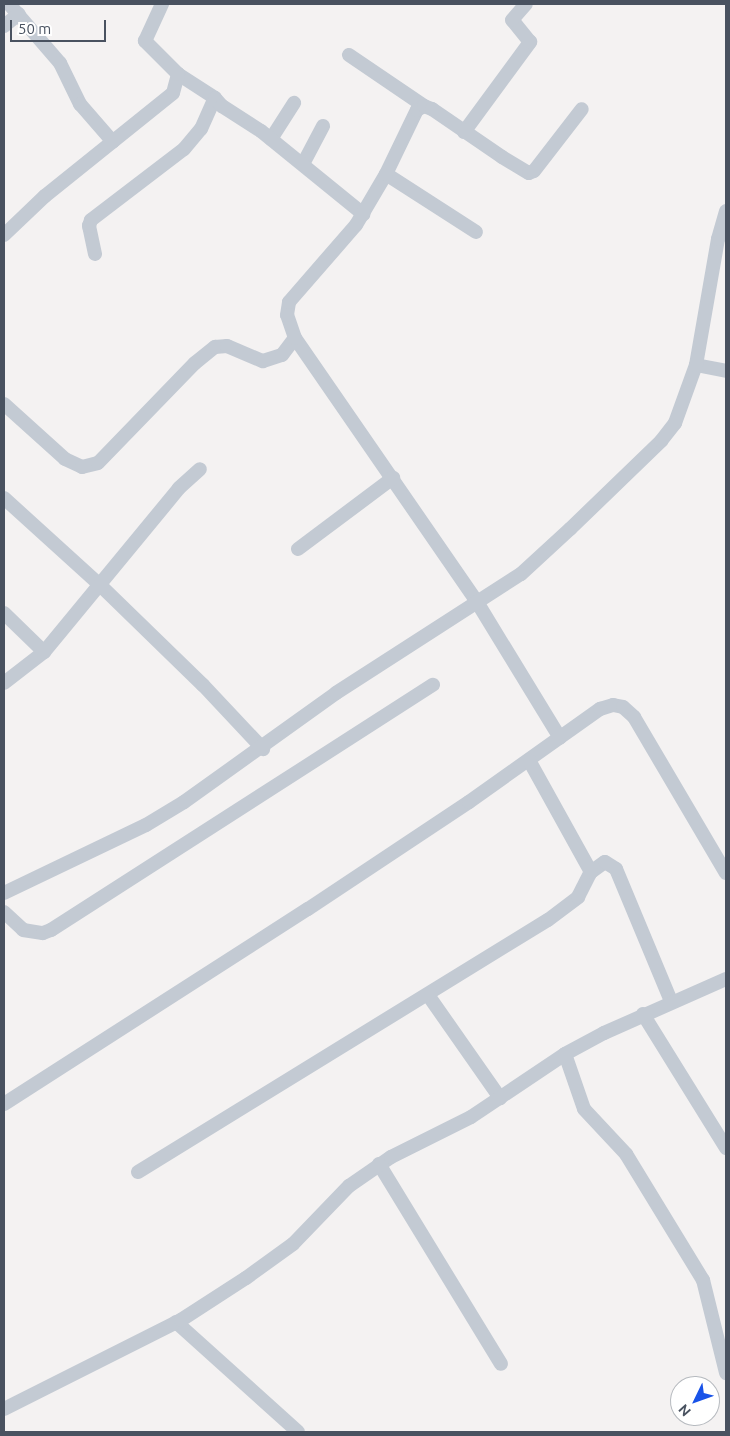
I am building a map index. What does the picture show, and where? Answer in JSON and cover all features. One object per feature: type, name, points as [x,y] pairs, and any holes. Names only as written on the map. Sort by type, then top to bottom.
[{"type":"street","points":[[464,132],[530,42],[512,20],[526,4]]},
{"type":"street","points":[[159,5],[145,41],[178,74],[216,98],[222,106],[271,138],[363,214]]},
{"type":"street","points":[[4,26],[14,9],[60,63],[72,90],[86,114],[113,142]]},
{"type":"street","points":[[349,55],[502,158],[532,172],[582,109]]},
{"type":"street","points":[[4,235],[113,142],[170,97],[178,74]]},
{"type":"street","points":[[95,254],[89,226],[91,220],[184,149],[201,129],[216,98]]},
{"type":"street","points":[[271,138],[294,103]]},
{"type":"street","points":[[424,106],[411,117],[386,174],[363,214],[289,302],[287,315],[295,338],[477,602],[560,738]]},
{"type":"street","points":[[303,164],[323,126]]},
{"type":"street","points":[[386,174],[476,232]]},
{"type":"street","points":[[4,893],[146,825],[262,749],[336,693],[477,602],[536,560],[661,441],[675,423],[696,365],[722,240],[726,211]]},
{"type":"street","points":[[4,404],[65,460],[82,467],[91,466],[109,455],[195,363],[215,347],[227,346],[269,362],[282,355],[295,338]]},
{"type":"street","points":[[696,365],[726,371]]},
{"type":"street","points":[[4,683],[44,652],[179,488],[200,469]]},
{"type":"street","points":[[298,549],[393,478]]},
{"type":"street","points":[[4,498],[100,585],[203,686],[262,749]]},
{"type":"street","points":[[4,614],[44,652]]},
{"type":"street","points":[[4,912],[23,930],[43,933],[51,930],[433,684]]},
{"type":"street","points":[[4,1104],[308,909],[600,710],[613,705],[623,707],[634,717],[726,873]]},
{"type":"street","points":[[529,760],[591,872]]},
{"type":"street","points":[[138,1172],[428,995],[572,903],[591,872],[605,862],[616,869],[671,1001]]},
{"type":"street","points":[[4,1409],[176,1322],[271,1261],[293,1244],[349,1186],[379,1164],[500,1098],[565,1054],[643,1014],[726,979]]},
{"type":"street","points":[[428,995],[500,1098]]},
{"type":"street","points":[[643,1014],[726,1148]]},
{"type":"street","points":[[565,1054],[584,1109],[626,1154],[701,1276],[726,1373]]},
{"type":"street","points":[[379,1164],[501,1364]]},
{"type":"street","points":[[176,1322],[298,1432]]}]
